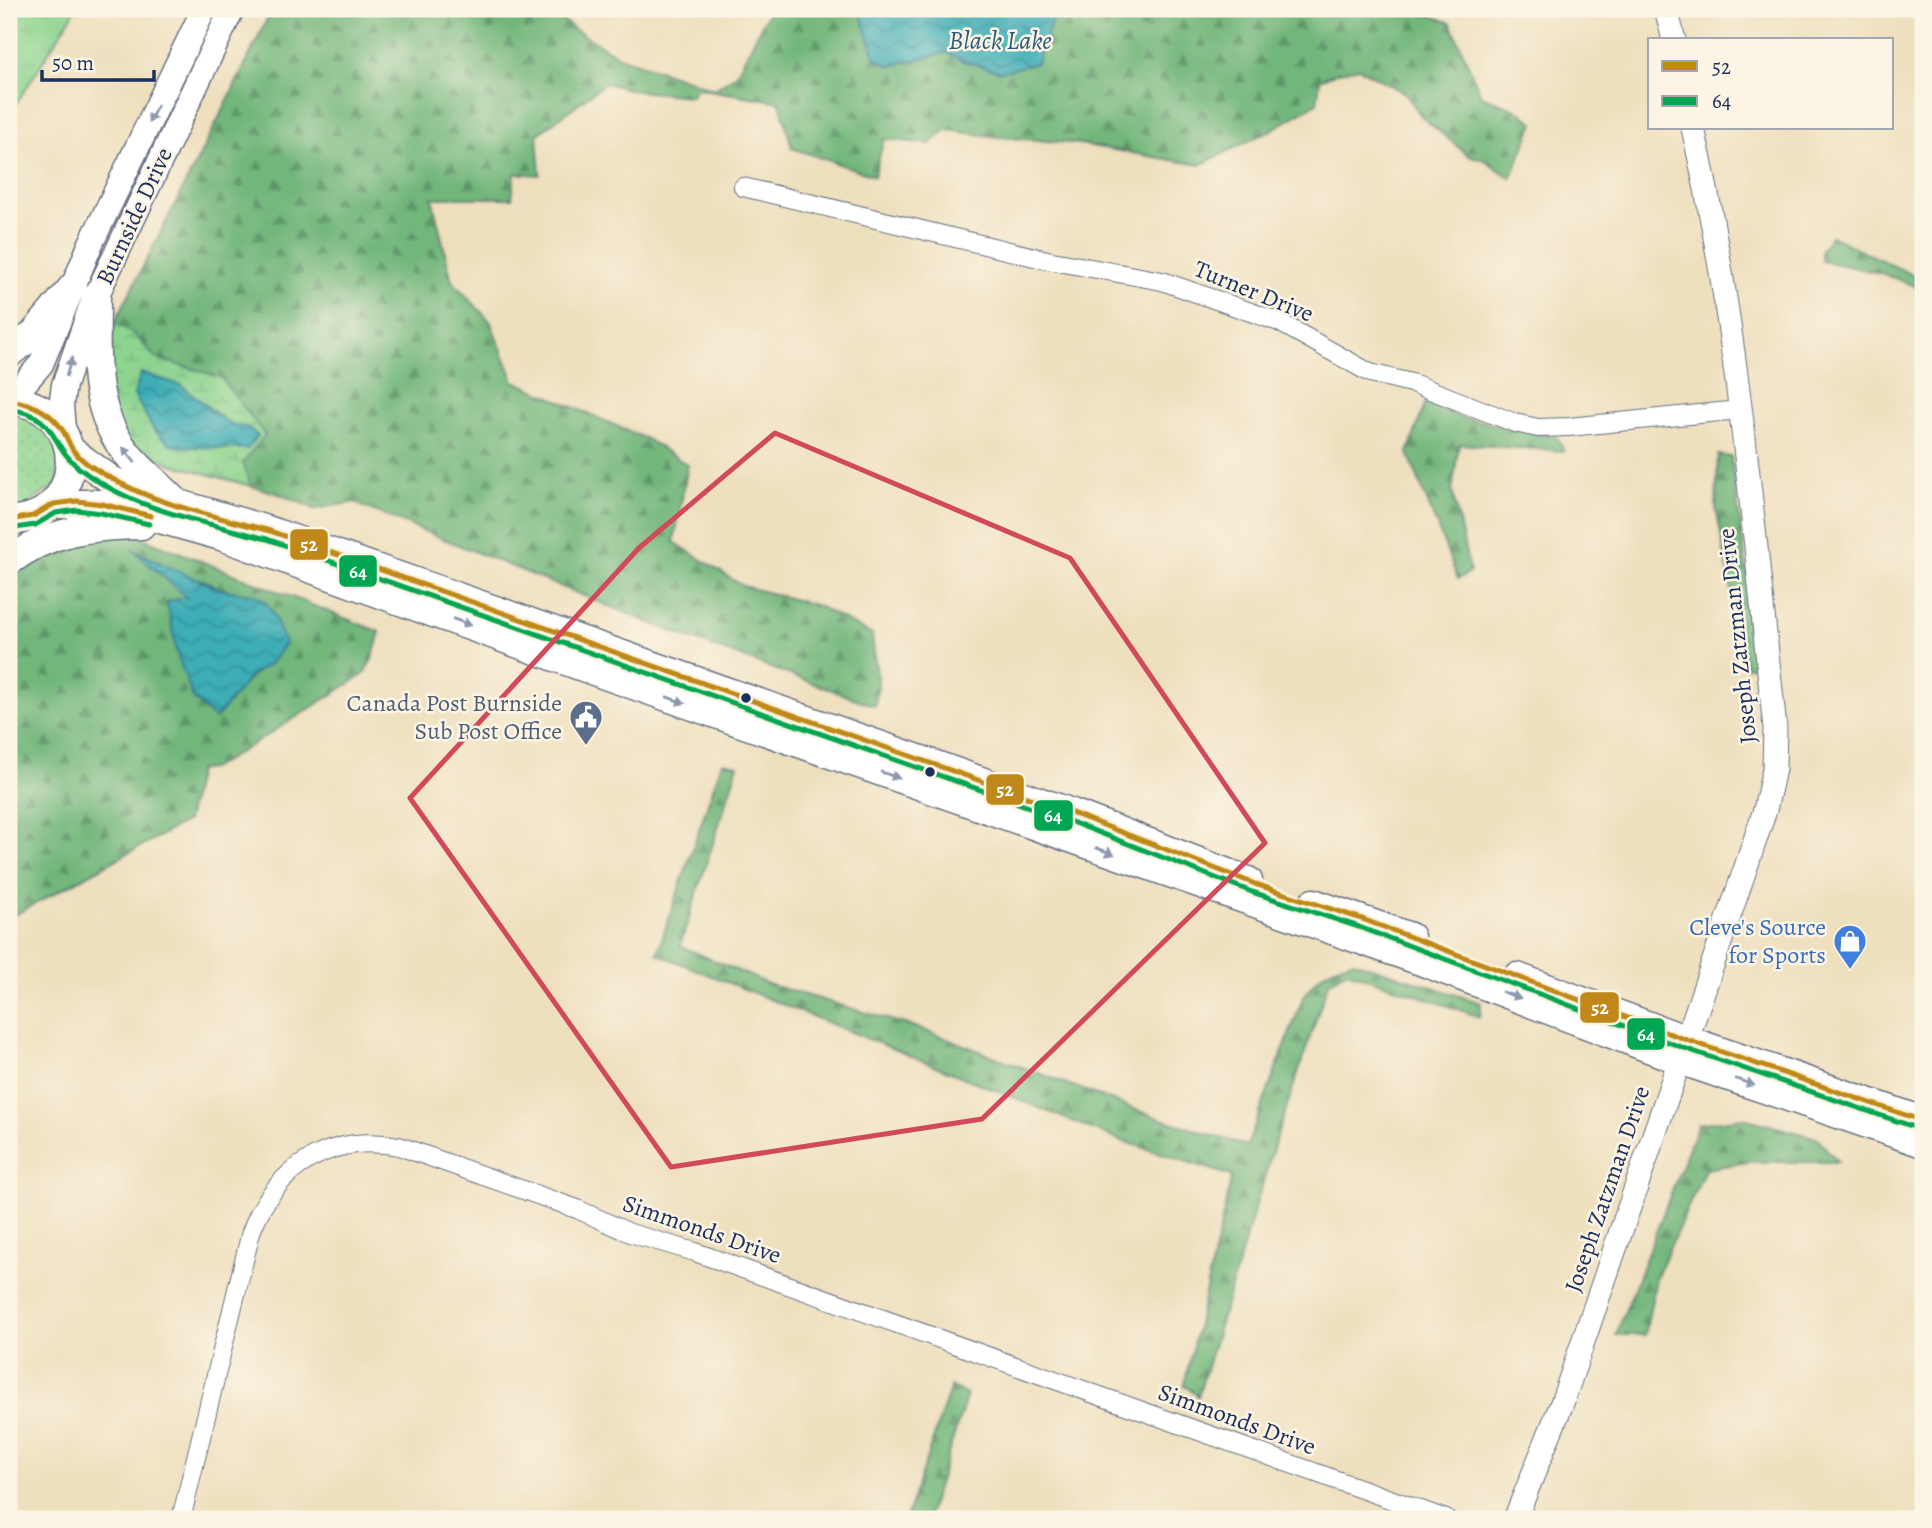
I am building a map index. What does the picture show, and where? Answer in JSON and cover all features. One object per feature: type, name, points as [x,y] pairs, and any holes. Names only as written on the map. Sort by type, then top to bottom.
[{"type":"main road","name":"Burnside Drive","points":[[66,440],[61,405],[75,349],[91,243],[204,9]]},
{"type":"main road","name":"Burnside Drive","points":[[10,400],[41,364],[85,292],[232,9]]},
{"type":"main road","points":[[9,352],[85,292]]},
{"type":"main road","points":[[85,292],[98,392],[109,427],[129,457],[176,513]]},
{"type":"main road","points":[[10,400],[31,404],[49,414],[66,440],[111,480],[221,536],[606,675],[1418,960],[1684,1050],[1923,1121]]},
{"type":"main road","points":[[12,523],[37,515],[52,504],[64,489],[70,470],[66,440]]},
{"type":"main road","points":[[52,504],[100,504],[176,513]]},
{"type":"main road","points":[[9,561],[48,538],[78,528],[176,513]]},
{"type":"main road","points":[[1684,1050],[1923,1143]]},
{"type":"street","points":[[1666,9],[1673,38]]},
{"type":"street","name":"Joseph Zatzman Drive","points":[[1515,1519],[1562,1403],[1684,1050],[1765,810],[1774,769],[1776,728],[1740,410],[1716,231],[1693,130]]},
{"type":"street","name":"Turner Drive","points":[[743,187],[1047,260],[1162,281],[1279,322],[1370,373],[1415,384],[1515,423],[1538,428],[1569,427],[1740,410]]},
{"type":"street","name":"Simmonds Drive","points":[[181,1519],[255,1220],[272,1191],[300,1165],[335,1148],[374,1143],[400,1146],[576,1209],[630,1233],[695,1252],[1446,1519]]},
{"type":"highlighted area","points":[[775,433],[1070,558],[1265,843],[982,1119],[671,1167],[410,798],[639,548]]},
{"type":"green space","points":[[9,9],[76,9],[9,115]]},
{"type":"green space","points":[[272,9],[548,9],[574,29],[620,57],[714,89],[736,75],[770,9],[859,9],[876,59],[890,66],[947,52],[964,61],[1046,34],[1056,9],[1414,9],[1451,23],[1481,96],[1516,109],[1534,123],[1511,178],[1485,160],[1468,155],[1422,117],[1405,93],[1359,68],[1338,72],[1320,80],[1317,103],[1271,130],[1200,165],[1080,144],[946,130],[930,144],[884,139],[874,176],[792,148],[780,102],[697,88],[691,96],[637,91],[605,83],[537,135],[540,175],[515,173],[512,198],[432,198],[452,281],[490,321],[514,381],[646,439],[688,465],[674,542],[743,586],[818,606],[872,635],[878,685],[875,706],[673,632],[356,502],[315,509],[277,493],[251,486],[242,463],[265,435],[220,377],[156,358],[135,335],[115,322]]},
{"type":"green space","points":[[1831,236],[1923,280],[1923,290],[1886,275],[1821,261],[1821,250]]},
{"type":"green space","points":[[115,322],[135,335],[156,358],[220,377],[265,435],[243,463],[251,486],[168,463],[110,435],[95,394]],"holes":[[[181,385],[228,423],[248,428],[203,446],[173,446]]]},
{"type":"green space","points":[[1426,401],[1461,417],[1557,437],[1564,451],[1459,444],[1452,491],[1470,572],[1458,579],[1408,453]]},
{"type":"green space","points":[[9,413],[38,422],[59,450],[57,484],[9,517]]},
{"type":"green space","points":[[1718,455],[1731,457],[1760,665],[1746,667],[1716,508]]},
{"type":"green space","points":[[57,504],[380,632],[372,659],[363,675],[211,769],[198,770],[187,821],[9,918],[9,584],[13,571]],"holes":[[[135,552],[190,578],[204,580],[222,589],[259,597],[272,662],[251,676],[215,719],[187,597]]]},
{"type":"green space","points":[[722,762],[738,765],[680,946],[768,984],[918,1028],[1158,1118],[1247,1146],[1303,998],[1324,973],[1345,963],[1354,961],[1481,1003],[1480,1017],[1347,971],[1328,983],[1275,1142],[1198,1396],[1184,1385],[1232,1176],[1119,1140],[657,954]]},
{"type":"green space","points":[[1743,1118],[1817,1138],[1838,1162],[1747,1162],[1705,1169],[1656,1278],[1645,1335],[1616,1335],[1698,1124]]},
{"type":"green space","points":[[951,1386],[967,1395],[927,1519],[906,1519]]},
{"type":"water","name":"Black Lake","points":[[859,9],[1056,9],[1037,63],[1001,72],[964,61],[947,52],[890,66],[876,59]]},
{"type":"water","points":[[141,373],[181,385],[228,423],[248,428],[258,436],[247,449],[173,446],[154,430],[134,395]]},
{"type":"water","points":[[132,549],[221,589],[259,597],[275,618],[285,643],[272,662],[251,676],[215,719],[193,698],[177,653],[167,602],[186,597]]},
{"type":"transit line","name":"52","points":[[9,400],[25,403],[46,413],[58,424],[73,450],[84,461],[145,495],[186,509],[270,531],[1072,813],[1255,884],[1362,919],[1687,1040],[1923,1121]]},
{"type":"transit line","name":"64","points":[[9,409],[37,418],[45,424],[69,459],[79,468],[100,482],[145,504],[267,539],[1069,821],[1252,892],[1359,927],[1684,1048],[1920,1129]]},
{"type":"transit line","name":"52","points":[[9,520],[33,516],[54,504],[77,501],[151,516]]},
{"type":"transit line","name":"64","points":[[9,529],[35,525],[56,513],[77,510],[149,524]]},
{"type":"place","name":"Canada Post Burnside Sub Post Office","points":[[586,747]]},
{"type":"place","name":"Cleve's Source for Sports","points":[[1850,971]]}]
